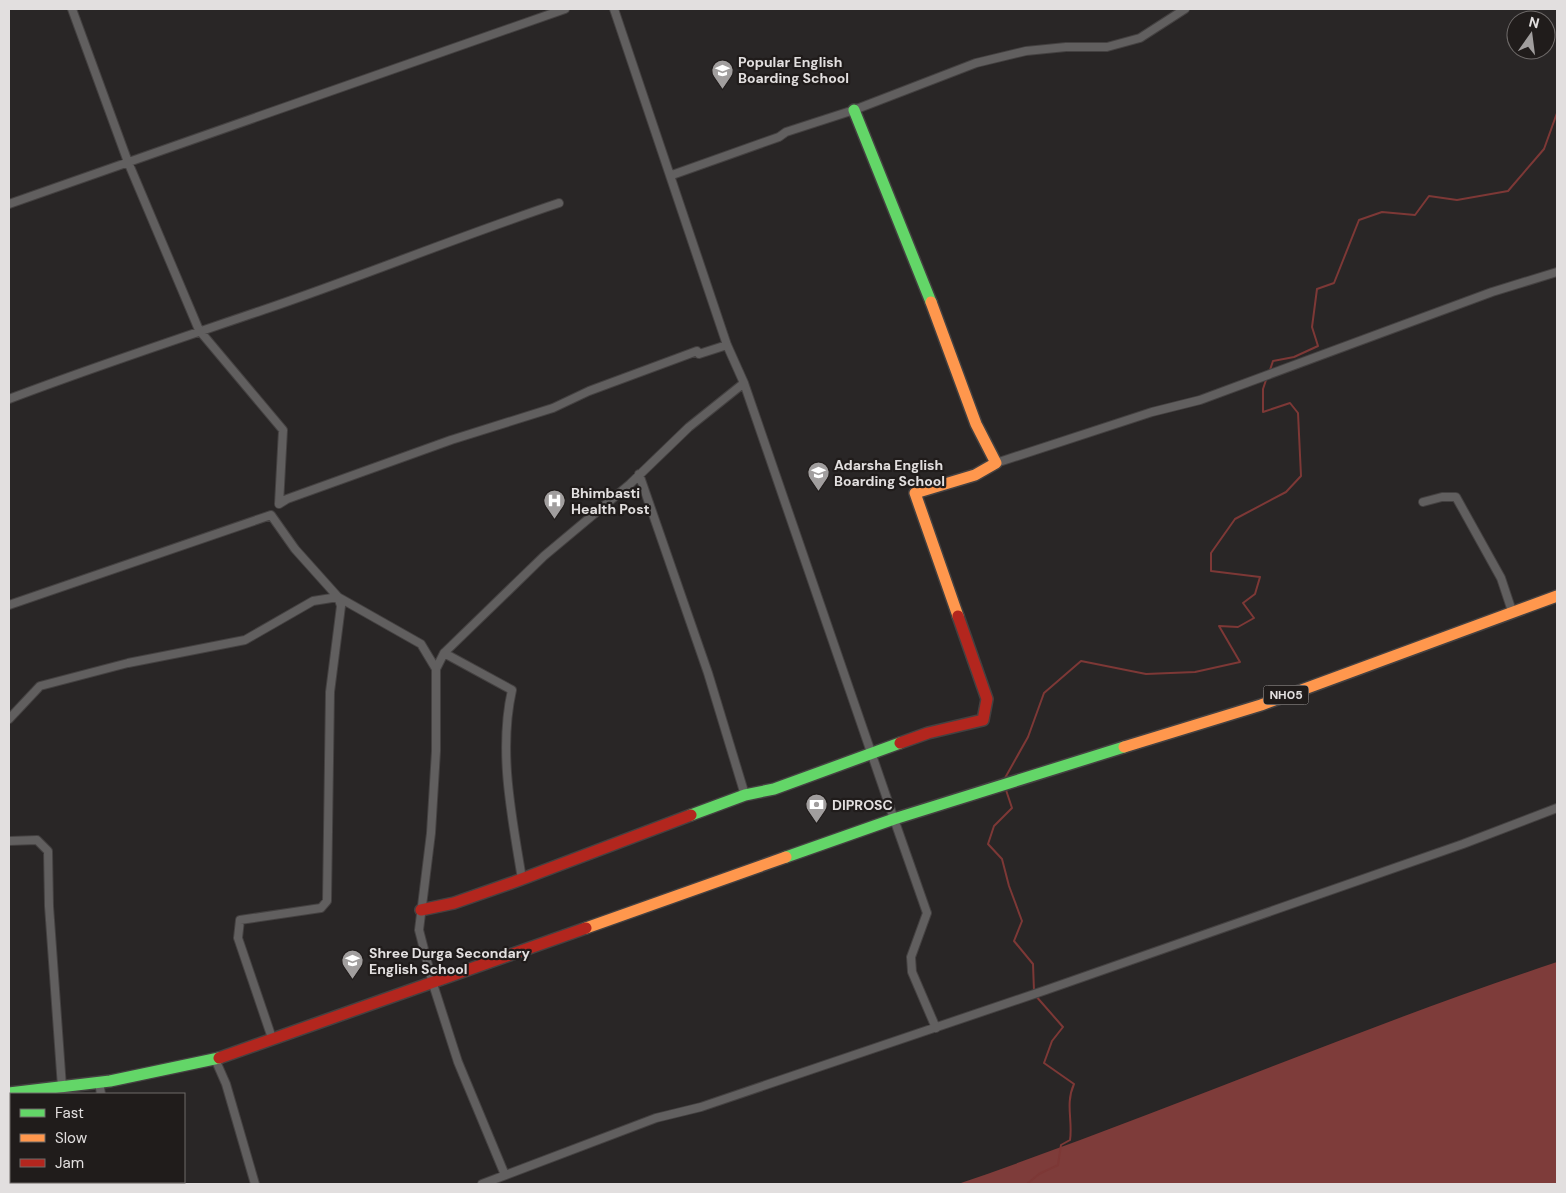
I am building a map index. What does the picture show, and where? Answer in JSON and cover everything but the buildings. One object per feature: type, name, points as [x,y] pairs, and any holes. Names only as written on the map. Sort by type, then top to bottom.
[{"type":"main road","points":[[421,910],[454,903],[745,795],[774,789],[928,733],[983,720],[987,699],[915,493],[975,476],[996,464],[976,424],[854,110]]},
{"type":"main road","name":"NH05","points":[[9,1093],[99,1082],[215,1059],[433,984],[581,928],[894,819],[1006,786],[1261,704],[1557,596]]},
{"type":"street","points":[[72,9],[128,162],[199,330],[283,430],[280,504],[301,493],[451,440],[553,408],[589,391],[697,351],[699,354],[727,345]]},
{"type":"street","points":[[9,204],[565,9]]},
{"type":"street","points":[[614,9],[672,175],[727,345],[744,383],[927,913],[911,957],[912,972],[936,1028]]},
{"type":"street","points":[[672,175],[854,110],[976,63],[1026,51],[1066,47],[1107,47],[1140,38],[1184,9]]},
{"type":"street","points":[[9,399],[199,330],[264,310],[481,229],[560,202]]},
{"type":"street","points":[[996,464],[1152,412],[1200,400],[1492,292],[1557,272]]},
{"type":"street","points":[[505,1175],[458,1062],[433,984],[419,930],[428,876],[431,833],[436,751],[436,669],[444,653],[544,556],[639,474],[689,427],[744,383]]},
{"type":"street","points":[[639,474],[708,673],[745,795]]},
{"type":"street","points":[[1423,502],[1442,497],[1456,497],[1502,578],[1512,611]]},
{"type":"street","points":[[9,605],[270,515],[294,549],[338,596],[421,644],[436,669]]},
{"type":"street","points":[[9,719],[40,686],[128,663],[245,640],[313,601],[338,596]]},
{"type":"street","points":[[272,1038],[238,938],[240,920],[321,908],[327,901],[330,692],[341,606],[338,596]]},
{"type":"street","points":[[444,653],[512,690],[505,736],[511,811],[522,879]]},
{"type":"street","points":[[482,1184],[656,1118],[701,1107],[936,1028],[1463,844],[1557,808]]},
{"type":"street","points":[[9,842],[38,840],[48,851],[48,906],[62,1087]]},
{"type":"street","points":[[215,1059],[226,1084],[255,1184]]},
{"type":"street","points":[[99,1082],[101,1093]]},
{"type":"shaded area","points":[[1557,962],[1557,1184],[958,1184],[1108,1130],[1406,1015]]},
{"type":"waterway","points":[[1269,373],[1273,361],[1294,357],[1318,346],[1312,327],[1317,289],[1334,283],[1359,220],[1382,212],[1415,215],[1429,196],[1457,200],[1508,191],[1544,149],[1557,113]]},
{"type":"waterway","points":[[1005,778],[1028,737],[1044,693],[1081,661],[1146,674],[1195,672],[1240,662],[1219,626],[1238,627],[1254,618],[1243,603],[1255,594],[1260,577],[1211,571],[1211,553],[1235,519],[1286,492],[1301,476],[1298,413],[1290,403],[1263,412],[1263,389],[1267,377]]},
{"type":"waterway","points":[[1006,790],[1012,808],[994,826],[988,844],[1002,859],[1009,886],[1022,921],[1014,941],[1033,964],[1034,991]]},
{"type":"waterway","points":[[1027,1184],[1039,1174],[1058,1165],[1061,1145],[1070,1140],[1070,1099],[1074,1084],[1044,1063],[1052,1041],[1063,1027],[1035,995]]},
{"type":"traffic: fast","points":[[854,110],[931,302]]},
{"type":"traffic: fast","points":[[691,815],[745,795],[774,789],[900,743]]},
{"type":"traffic: fast","points":[[786,857],[894,819],[1124,747]]},
{"type":"traffic: fast","points":[[9,1093],[110,1081],[219,1058]]},
{"type":"traffic: slow","points":[[931,302],[976,424],[996,463],[975,475],[915,493],[958,616]]},
{"type":"traffic: slow","points":[[1124,747],[1261,705],[1557,596]]},
{"type":"traffic: slow","points":[[586,928],[786,857]]},
{"type":"traffic: jam","points":[[900,743],[928,733],[983,720],[987,699],[958,616]]},
{"type":"traffic: jam","points":[[421,910],[454,903],[514,882],[691,815]]},
{"type":"traffic: jam","points":[[219,1058],[586,928]]},
{"type":"place","name":"Popular English Boarding School","points":[[722,89]]},
{"type":"place","name":"Adarsha English Boarding School","points":[[818,492]]},
{"type":"place","name":"Bhimbasti Health Post","points":[[555,520]]},
{"type":"place","name":"DIPROSC","points":[[816,824]]},
{"type":"place","name":"Shree Durga Secondary English School","points":[[353,980]]}]
